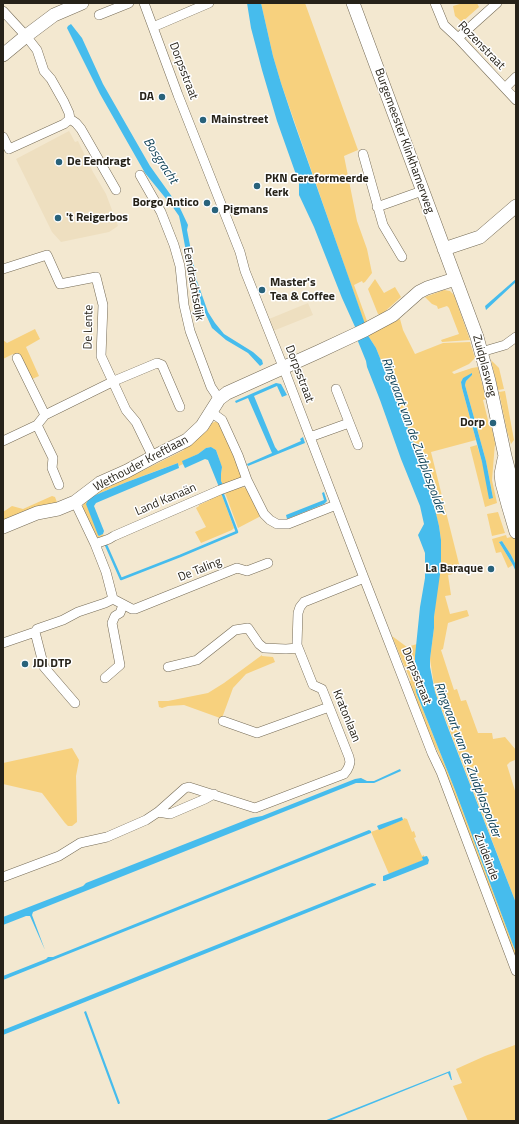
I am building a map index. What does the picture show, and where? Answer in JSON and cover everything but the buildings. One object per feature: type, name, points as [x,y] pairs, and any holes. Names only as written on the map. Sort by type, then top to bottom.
[{"type":"street","points":[[3,55],[54,15],[82,3]]},
{"type":"street","points":[[99,15],[129,3]]},
{"type":"street","name":"Dorpsstraat","points":[[144,3],[238,246],[245,271],[432,753]]},
{"type":"street","name":"Burgemeester Klinkhamerweg","points":[[353,3],[455,279]]},
{"type":"street","name":"Rozenstraat","points":[[435,3],[444,25],[516,100]]},
{"type":"street","points":[[458,38],[497,3]]},
{"type":"street","points":[[153,27],[204,4]]},
{"type":"street","points":[[3,11],[37,50],[44,71],[52,79],[69,113],[70,119],[81,129],[116,190]]},
{"type":"street","points":[[505,88],[516,77]]},
{"type":"street","points":[[3,137],[9,150],[64,124],[70,119]]},
{"type":"street","points":[[363,154],[383,225],[402,257]]},
{"type":"street","name":"Eendrachtsdijk","points":[[140,175],[161,212],[174,245],[180,266],[184,305],[190,331],[211,387],[219,399]]},
{"type":"street","points":[[377,207],[422,191]]},
{"type":"street","points":[[444,249],[480,238],[516,206]]},
{"type":"street","name":"De Lente","points":[[3,270],[47,255],[60,284],[96,277],[103,305],[101,356],[126,410],[136,422],[153,457]]},
{"type":"street","name":"Wethouder Kreftlaan","points":[[3,527],[31,515],[58,509],[75,502],[100,484],[187,440],[202,426],[219,399],[227,393],[361,332],[393,315],[419,292],[455,279]]},
{"type":"street","name":"Zuidplasweg","points":[[455,279],[477,337],[489,381],[509,470],[514,501],[516,532]]},
{"type":"street","points":[[481,352],[505,345],[516,337]]},
{"type":"street","points":[[17,358],[45,415]]},
{"type":"street","points":[[3,441],[37,425],[45,415],[157,363],[162,365],[180,407]]},
{"type":"street","points":[[336,389],[358,445]]},
{"type":"street","points":[[211,412],[222,420],[238,455],[247,480],[264,514],[270,520],[277,524],[288,524],[336,505]]},
{"type":"street","points":[[310,437],[349,423]]},
{"type":"street","points":[[37,425],[53,458],[52,468],[60,485]]},
{"type":"street","name":"Land Kanaän","points":[[95,544],[222,489],[247,480]]},
{"type":"street","points":[[75,502],[95,544],[106,572],[112,599],[123,605],[120,613],[115,616],[112,623],[120,664],[105,678]]},
{"type":"street","name":"De Taling","points":[[123,605],[132,609],[142,607],[237,568],[247,571],[268,563]]},
{"type":"street","name":"Kratonlaan","points":[[3,877],[59,856],[80,843],[106,837],[146,820],[158,812],[185,788],[189,787],[214,794],[249,807],[257,808],[344,774],[349,766],[350,759],[322,690],[313,685],[296,645],[298,613],[304,602],[364,578]]},
{"type":"street","points":[[3,643],[35,632],[78,612],[106,603],[112,599]]},
{"type":"street","points":[[168,666],[197,660],[235,630],[248,628],[259,644],[264,648],[298,648]]},
{"type":"street","points":[[35,632],[44,666],[75,703]]},
{"type":"street","points":[[223,721],[257,733],[329,707]]},
{"type":"street","name":"Zuideinde","points":[[432,753],[441,772],[516,971]]},
{"type":"street","name":"Kratonlaan","points":[[158,812],[170,814],[214,794]]},
{"type":"shaded area","points":[[261,3],[305,3],[358,150],[344,156],[357,221],[367,249],[372,273],[365,282],[363,283],[362,281],[354,285],[367,321],[365,325],[281,83],[273,56]]},
{"type":"shaded area","points":[[463,3],[477,3],[479,7],[462,22],[455,16],[453,6]]},
{"type":"shaded area","points":[[69,131],[75,142],[78,141],[93,172],[106,194],[118,226],[109,232],[61,242],[52,232],[16,159]]},
{"type":"shaded area","points":[[375,279],[384,293],[395,287],[401,297],[381,315],[378,314],[368,289]]},
{"type":"shaded area","points":[[444,290],[450,291],[454,295],[470,340],[442,342],[441,340],[459,334],[449,308],[447,306],[438,309],[437,306],[432,304],[425,297]]},
{"type":"shaded area","points":[[308,303],[313,315],[273,331],[269,319]]},
{"type":"shaded area","points":[[400,319],[403,330],[415,354],[443,343],[470,342],[475,358],[469,364],[452,372],[454,374],[478,367],[486,399],[483,400],[489,424],[491,424],[495,443],[492,480],[497,503],[485,507],[470,447],[477,445],[493,498],[486,461],[465,385],[466,381],[472,375],[463,378],[461,382],[462,388],[476,440],[431,452],[461,572],[448,575],[451,595],[445,596],[450,614],[467,610],[469,616],[448,623],[443,649],[441,650],[454,690],[457,689],[461,701],[466,700],[478,733],[492,733],[493,739],[505,737],[516,750],[515,760],[507,765],[516,794],[516,903],[435,692],[430,659],[441,540],[439,526],[426,476],[413,441],[376,348],[367,334]]},
{"type":"shaded area","points":[[35,329],[40,339],[26,347],[39,376],[30,380],[18,357],[13,354],[3,359],[3,340],[7,343]]},
{"type":"shaded area","points":[[491,360],[499,368],[504,389],[498,390]]},
{"type":"shaded area","points":[[505,391],[514,440],[511,444],[499,392]]},
{"type":"shaded area","points":[[217,421],[221,424],[241,471],[241,477],[237,481],[223,485],[221,481],[222,467],[216,450],[211,447],[206,448],[198,454],[183,461],[183,464],[179,466],[178,463],[156,471],[93,496],[88,500],[99,536],[103,534],[105,538],[101,539],[97,537],[83,509],[83,501],[101,486],[139,469],[140,472],[184,450],[182,447],[205,429],[207,431],[212,423]]},
{"type":"shaded area","points":[[240,486],[248,489],[260,515],[259,517],[238,528],[224,490]]},
{"type":"shaded area","points":[[221,493],[234,528],[201,543],[195,532],[206,527],[196,508],[210,500],[209,497]]},
{"type":"shaded area","points":[[52,496],[55,497],[58,505],[3,522],[3,512],[12,506],[23,509]]},
{"type":"shaded area","points":[[498,512],[505,533],[492,536],[487,514]]},
{"type":"shaded area","points":[[506,535],[507,538],[515,536],[516,539],[516,565],[502,541],[499,542],[513,565],[508,568],[501,552],[496,553],[492,539]]},
{"type":"shaded area","points":[[392,636],[407,647],[417,644],[415,678],[416,692],[455,790],[516,953],[516,961],[439,754],[431,739],[409,682],[411,681]]},
{"type":"shaded area","points":[[262,655],[273,657],[275,662],[246,674],[233,688],[222,718],[184,705],[162,708],[159,707],[158,701],[168,701],[208,693]]},
{"type":"shaded area","points":[[72,748],[79,760],[76,776],[77,822],[72,826],[68,826],[42,793],[3,784],[3,763]]},
{"type":"shaded area","points":[[404,818],[407,819],[412,832],[414,831],[416,837],[414,838],[422,856],[424,855],[424,860],[389,874],[371,832],[403,820]]},
{"type":"shaded area","points":[[515,1045],[516,1121],[468,1121],[453,1086],[462,1083],[456,1069]]},
{"type":"water","points":[[247,3],[261,3],[273,56],[281,83],[365,324],[367,334],[376,348],[426,476],[439,526],[441,540],[441,567],[434,617],[430,667],[435,692],[447,725],[516,903],[516,953],[455,790],[416,692],[415,656],[420,607],[425,578],[425,553],[418,535],[424,524],[420,506],[367,367],[357,339],[356,329],[314,227],[299,195],[299,183],[277,121],[262,70],[251,28]]},
{"type":"water","points":[[71,24],[82,38],[103,84],[150,166],[180,208],[188,225],[187,230],[197,281],[208,312],[224,334],[253,352],[262,360],[263,364],[260,366],[248,353],[226,340],[212,328],[201,304],[188,262],[179,216],[145,173],[100,94],[67,28]]},
{"type":"water","points":[[516,279],[516,282],[486,310],[485,306]]},
{"type":"water","points":[[472,373],[465,385],[486,461],[493,498],[489,499],[482,462],[461,382],[463,378]]},
{"type":"water","points":[[276,383],[281,384],[287,395],[282,397],[277,386],[254,396],[275,447],[278,451],[301,441],[300,439],[303,437],[305,443],[248,466],[247,464],[272,453],[248,398],[236,403],[235,401]]},
{"type":"water","points":[[211,447],[216,450],[222,467],[221,481],[223,485],[219,487],[208,460],[205,459],[185,468],[182,461],[198,454],[206,448]]},
{"type":"water","points":[[178,463],[179,468],[96,503],[94,506],[104,531],[103,534],[98,535],[86,504],[88,500],[93,496],[127,482]]},
{"type":"water","points":[[324,492],[327,501],[324,504],[287,519],[286,515],[324,500],[322,493]]},
{"type":"water","points":[[502,541],[516,565],[516,572],[499,542]]},
{"type":"water","points":[[400,769],[401,771],[374,783],[356,783],[33,912],[32,915],[45,950],[30,916],[26,916],[3,925],[3,917],[251,818],[262,816],[355,779],[361,778],[367,781],[374,781]]},
{"type":"water","points":[[402,817],[403,820],[379,830],[377,826],[379,825]]},
{"type":"water","points":[[369,830],[371,833],[3,980],[3,976],[48,957],[53,957]]},
{"type":"water","points":[[427,856],[429,860],[428,864],[383,881],[383,876],[423,860],[422,857]]},
{"type":"water","points":[[372,883],[376,885],[3,1035],[3,1030]]},
{"type":"water","points":[[86,1011],[120,1103],[119,1104],[84,1012]]},
{"type":"water","points":[[450,1071],[452,1080],[448,1073],[329,1121],[324,1121]]},
{"type":"waterway","points":[[106,545],[121,579],[237,532],[222,492]]},
{"type":"place","name":"DA","points":[[162,97]]},
{"type":"place","name":"Mainstreet","points":[[203,120]]},
{"type":"place","name":"De Eendragt","points":[[59,162]]},
{"type":"place","name":"PKN Gereformeerde Kerk","points":[[257,186]]},
{"type":"place","name":"Borgo Antico","points":[[207,203]]},
{"type":"place","name":"Pigmans","points":[[215,210]]},
{"type":"place","name":"'t Reigerbos","points":[[58,218]]},
{"type":"place","name":"Master's Tea & Coffee","points":[[262,290]]},
{"type":"place","name":"Dorp","points":[[493,423]]},
{"type":"place","name":"La Baraque","points":[[491,569]]},
{"type":"place","name":"JDI DTP","points":[[25,664]]},
{"type":"water label","name":"Bosgracht","points":[[160,161]]},
{"type":"water label","name":"Ringvaart van de Zuidplaspolder","points":[[413,436]]},
{"type":"water label","name":"Ringvaart van de Zuidplaspolder","points":[[467,760]]}]
